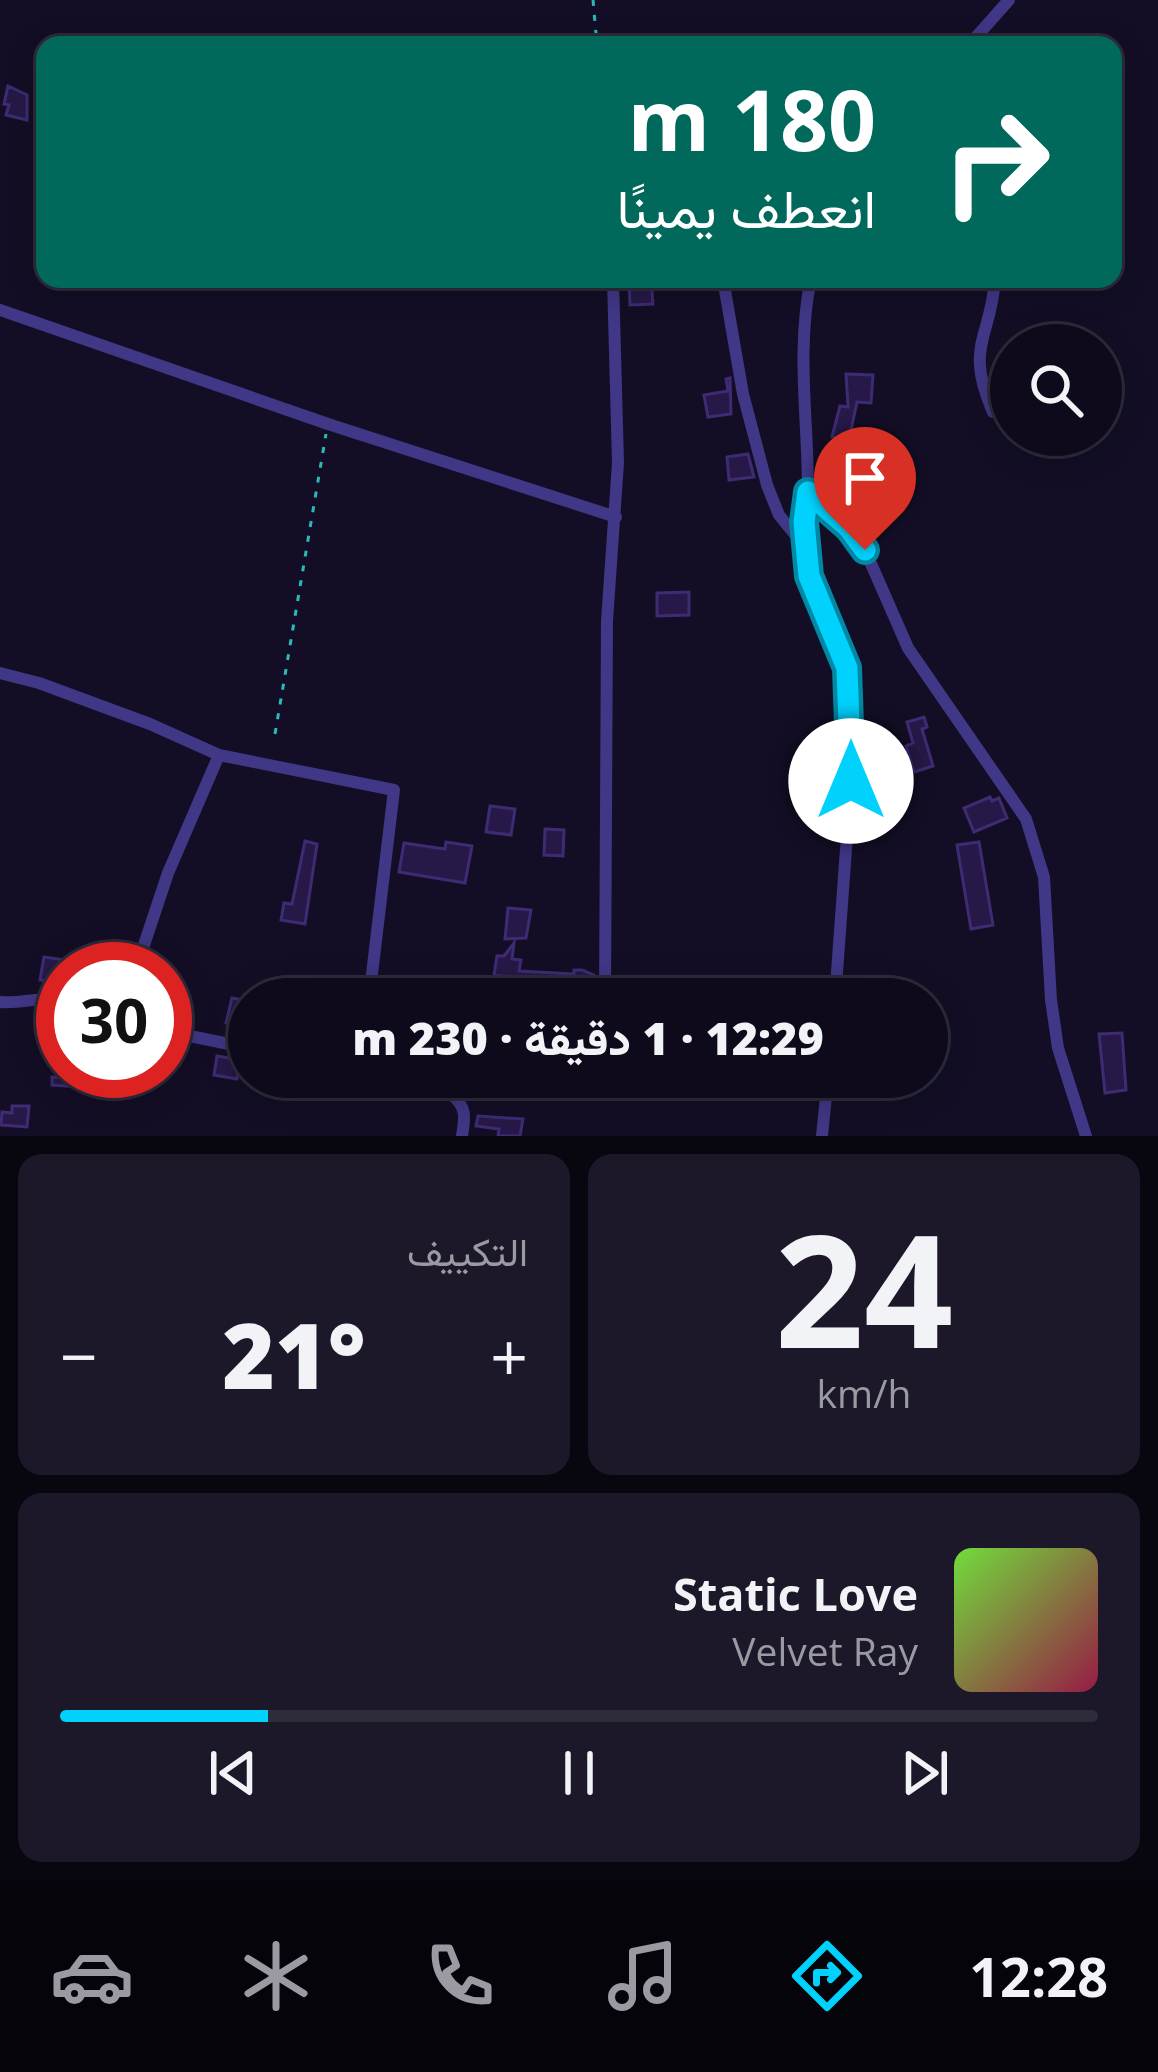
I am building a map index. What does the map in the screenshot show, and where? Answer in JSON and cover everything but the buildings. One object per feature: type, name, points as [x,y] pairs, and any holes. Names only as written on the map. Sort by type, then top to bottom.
[{"type":"street","points":[[977,36],[1009,0]]},
{"type":"street","points":[[605,978],[607,621],[616,517],[614,288]]},
{"type":"street","points":[[724,288],[743,394],[767,485],[778,515],[806,548]]},
{"type":"street","points":[[809,288],[803,433],[806,548],[812,586],[841,647],[851,711],[850,803],[837,978]]},
{"type":"street","points":[[990,405],[978,355],[993,288]]},
{"type":"street","points":[[0,310],[616,517]]},
{"type":"street","points":[[808,492],[849,528],[865,550],[908,648],[1026,818],[1044,877],[1058,1048],[1086,1136]]},
{"type":"street","points":[[0,673],[38,682],[219,755],[394,790],[372,978]]},
{"type":"street","points":[[145,942],[168,873],[219,755]]},
{"type":"street","points":[[0,1002],[36,998]]},
{"type":"street","points":[[192,1036],[228,1044]]},
{"type":"street","points":[[456,1098],[466,1114],[462,1136]]},
{"type":"street","points":[[823,1136],[826,1098]]},
{"type":"path","points":[[593,0],[596,36]]},
{"type":"path","points":[[275,734],[328,424]]},
{"type":"route","points":[[851,781],[847,668],[809,576],[804,522],[808,492],[849,528],[865,550]]}]
